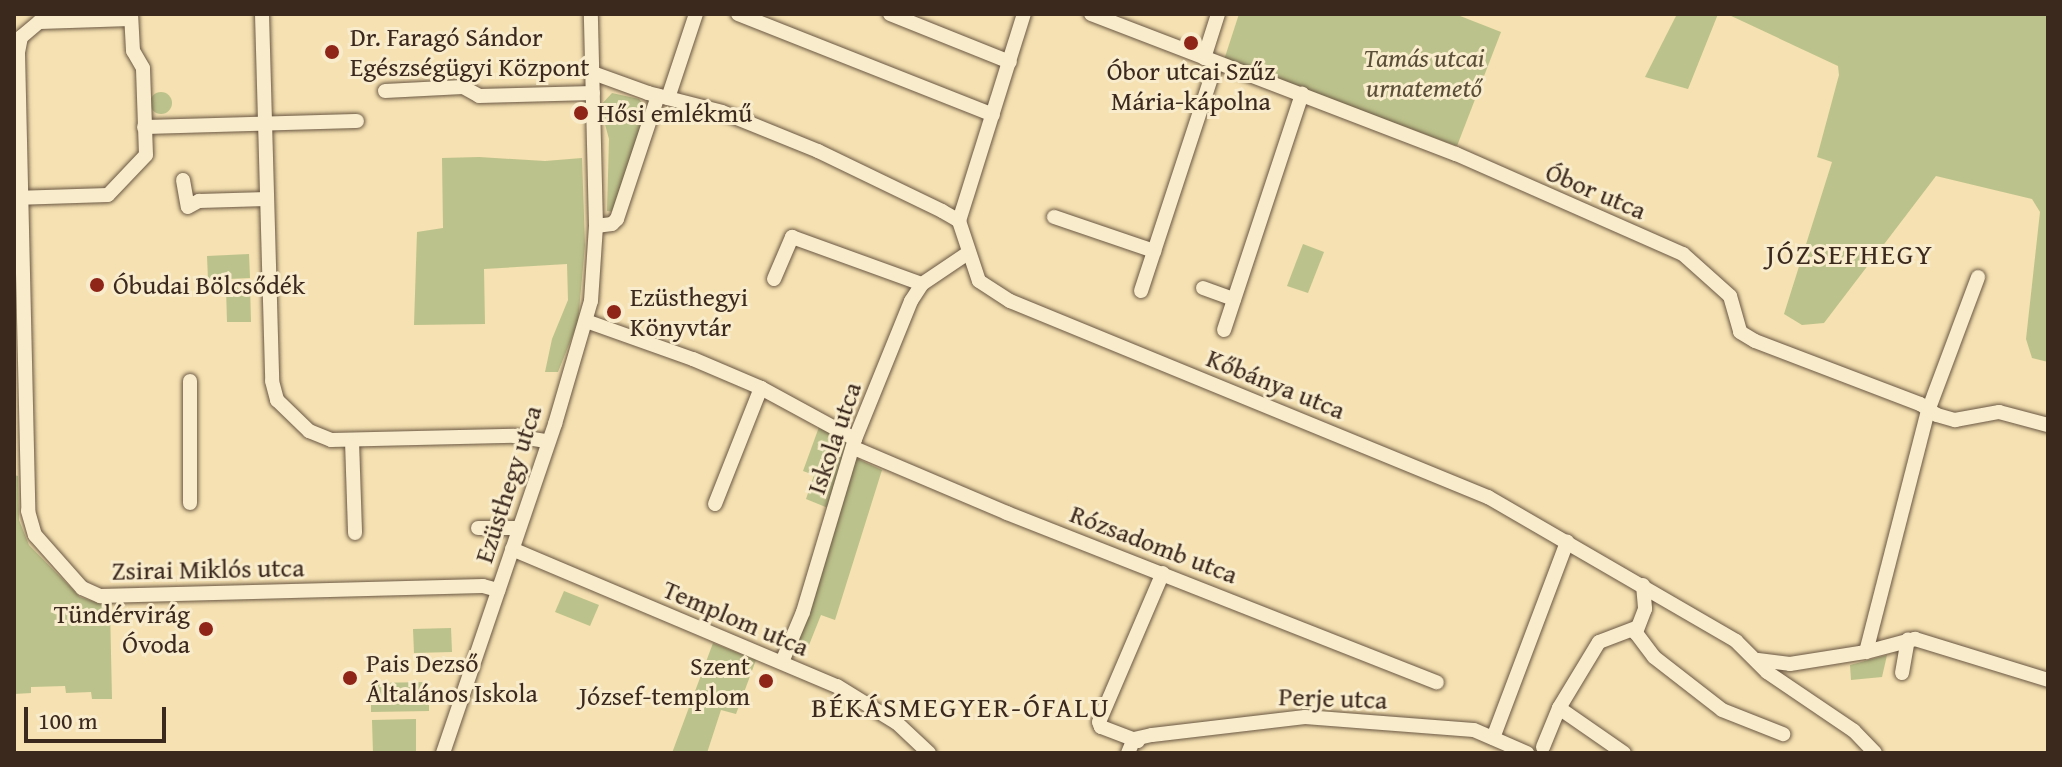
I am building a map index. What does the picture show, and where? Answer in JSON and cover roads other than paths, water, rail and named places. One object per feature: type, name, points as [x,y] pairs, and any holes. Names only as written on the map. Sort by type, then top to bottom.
[{"type":"street","points":[[262,14],[275,395],[314,434],[352,441],[514,436],[547,441]]},
{"type":"street","name":"Ezüsthegy utca","points":[[443,753],[586,321],[594,281],[596,226],[591,14]]},
{"type":"street","points":[[596,226],[612,224],[617,219],[696,14]]},
{"type":"street","points":[[738,14],[993,115]]},
{"type":"street","points":[[890,14],[1010,62]]},
{"type":"street","points":[[593,73],[663,97],[722,112],[818,151],[959,221],[1024,14]]},
{"type":"street","name":"Óbor utca","points":[[1091,14],[1456,154],[1683,254],[1730,296],[1745,337],[1955,420],[1999,412],[2048,425]]},
{"type":"street","points":[[1141,291],[1210,60],[1218,14]]},
{"type":"street","points":[[20,200],[108,195],[146,155],[143,68],[133,51],[131,16],[61,21],[39,18]]},
{"type":"street","name":"Zsirai Miklós utca","points":[[39,18],[21,37],[18,45],[21,443],[32,531],[92,594],[483,586],[498,590]]},
{"type":"street","points":[[385,91],[463,87],[479,96],[593,93]]},
{"type":"street","points":[[1224,330],[1302,94]]},
{"type":"street","points":[[144,127],[357,121]]},
{"type":"street","points":[[183,180],[188,207],[199,201],[267,199]]},
{"type":"street","points":[[1054,217],[1154,251]]},
{"type":"street","name":"Kőbánya utca","points":[[959,221],[979,281],[1010,301],[1488,497],[1736,641],[1767,672],[1854,731],[1875,753]]},
{"type":"street","points":[[774,279],[792,237],[922,284]]},
{"type":"street","name":"Iskola utca","points":[[782,662],[803,612],[855,443],[911,301],[922,284],[968,253]]},
{"type":"street","points":[[1866,652],[1928,411],[1978,277]]},
{"type":"street","points":[[1203,288],[1234,299]]},
{"type":"street","name":"Rózsadomb utca","points":[[586,321],[693,359],[761,388],[855,443],[1007,513],[1437,682]]},
{"type":"street","points":[[190,381],[190,503]]},
{"type":"street","points":[[715,504],[761,388]]},
{"type":"street","points":[[352,441],[355,533]]},
{"type":"street","points":[[478,528],[519,528]]},
{"type":"street","points":[[1493,738],[1567,542]]},
{"type":"street","name":"Templom utca","points":[[512,549],[782,662],[868,703],[911,746],[929,753]]},
{"type":"street","points":[[1133,745],[1101,727],[1099,722],[1163,573]]},
{"type":"street","points":[[1543,747],[1559,708],[1599,642],[1636,628],[1645,609],[1643,585]]},
{"type":"street","points":[[1636,628],[1660,663],[1722,710],[1783,734]]},
{"type":"street","points":[[1902,673],[1908,640]]},
{"type":"street","points":[[1758,660],[1790,664],[1866,652],[1908,640],[1927,642],[2048,680]]},
{"type":"street","points":[[1559,708],[1624,753]]},
{"type":"street","name":"Perje utca","points":[[1133,745],[1185,729],[1305,717],[1474,730],[1527,753]]},
{"type":"place","name":"Óbor utcai Szűz Mária-kápolna","points":[[1191,43]]},
{"type":"place","name":"Dr. Faragó Sándor Egészségügyi Központ","points":[[332,52]]},
{"type":"place","name":"Hősi emlékmű","points":[[581,113]]},
{"type":"place","name":"Óbudai Bölcsődék","points":[[97,285]]},
{"type":"place","name":"Ezüsthegyi Könyvtár","points":[[614,312]]},
{"type":"place","name":"Tündérvirág Óvoda","points":[[206,629]]},
{"type":"place","name":"Pais Dezső Általános Iskola","points":[[350,678]]},
{"type":"place","name":"Szent József-templom","points":[[766,681]]},
{"type":"district","name":"JÓZSEFHEGY","points":[[1850,254]]},
{"type":"district","name":"BÉKÁSMEGYER-ÓFALU","points":[[961,707]]},
{"type":"park label","name":"Tamás utcai urnatemető","points":[[1424,73]]}]
